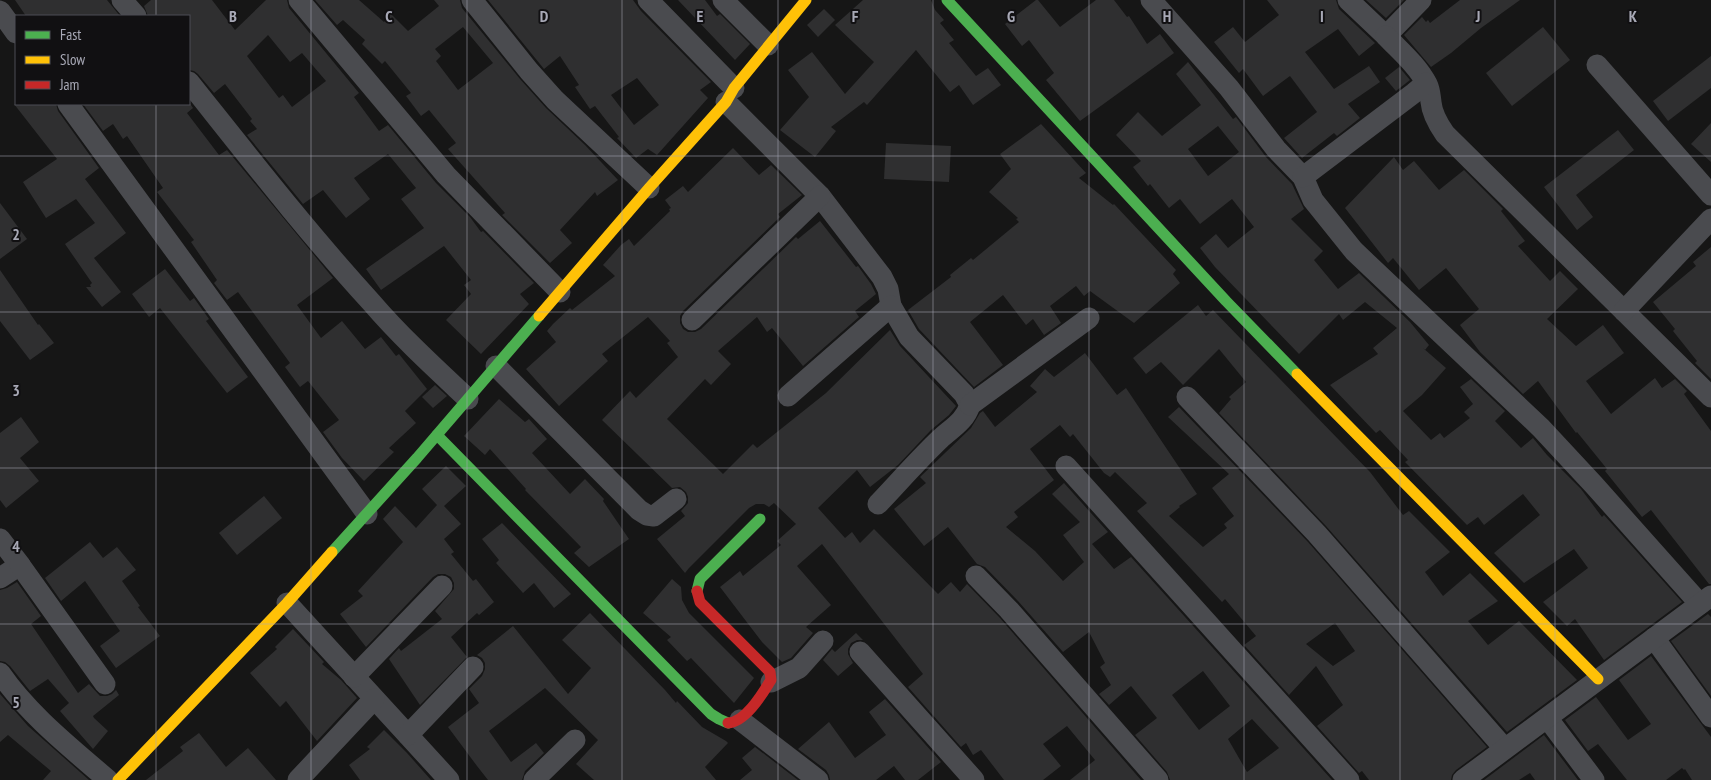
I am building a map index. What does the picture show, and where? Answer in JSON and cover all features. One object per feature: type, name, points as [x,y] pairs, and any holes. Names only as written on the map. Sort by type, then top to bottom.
[{"type":"street","points":[[122,0],[135,15]]},
{"type":"street","points":[[299,0],[446,175],[560,292]]},
{"type":"street","points":[[472,0],[529,72],[555,100],[649,188]]},
{"type":"street","points":[[648,0],[820,196],[882,277],[888,289],[891,306],[909,337],[964,394],[970,405]]},
{"type":"street","points":[[723,0],[768,45]]},
{"type":"street","points":[[118,780],[287,603],[437,435],[730,95],[768,45],[806,0]]},
{"type":"street","points":[[947,0],[1226,301],[1598,679]]},
{"type":"street","points":[[1152,0],[1229,88],[1276,149],[1303,177],[1313,200],[1354,251],[1541,428],[1705,600],[1463,780]]},
{"type":"street","points":[[1348,0],[1414,64],[1431,94],[1430,101],[1437,123],[1445,134],[1711,397]]},
{"type":"street","points":[[1386,36],[1421,0]]},
{"type":"street","points":[[0,11],[15,32]]},
{"type":"street","points":[[1597,65],[1711,194]]},
{"type":"street","points":[[190,83],[249,158],[371,302],[410,344],[468,399]]},
{"type":"street","points":[[1303,177],[1426,83]]},
{"type":"street","points":[[69,105],[367,514]]},
{"type":"street","points":[[692,320],[820,196]]},
{"type":"street","points":[[1624,311],[1711,220]]},
{"type":"street","points":[[788,396],[891,306]]},
{"type":"street","points":[[878,504],[940,439],[959,424],[967,414],[970,405],[1089,318]]},
{"type":"street","points":[[496,366],[639,510],[647,515],[654,516],[676,499]]},
{"type":"street","points":[[1187,397],[1317,534],[1504,748]]},
{"type":"street","points":[[437,435],[719,720],[726,723],[740,720],[771,682],[799,668],[823,641]]},
{"type":"street","points":[[1066,466],[1349,780]]},
{"type":"street","points":[[760,519],[700,579],[696,588],[696,595],[700,602],[764,665],[770,672],[771,682]]},
{"type":"street","points":[[0,539],[105,684]]},
{"type":"street","points":[[0,578],[20,565]]},
{"type":"street","points":[[976,576],[1009,610],[1158,780]]},
{"type":"street","points":[[354,677],[442,586]]},
{"type":"street","points":[[287,603],[449,780]]},
{"type":"street","points":[[1654,638],[1711,717]]},
{"type":"street","points":[[860,652],[974,780]]},
{"type":"street","points":[[408,735],[473,666]]},
{"type":"street","points":[[0,674],[13,692],[65,743],[108,780]]},
{"type":"street","points":[[298,780],[374,699]]},
{"type":"street","points":[[1548,718],[1594,780]]},
{"type":"street","points":[[740,720],[818,780]]},
{"type":"street","points":[[534,780],[575,740]]},
{"type":"building","points":[[15,0],[107,0],[119,15],[25,15]]},
{"type":"building","points":[[151,0],[212,0],[235,30],[266,0],[287,0],[289,8],[359,93],[354,97],[379,131],[388,125],[436,183],[470,217],[481,232],[483,231],[534,283],[520,294],[529,304],[481,354],[446,320],[471,294],[464,285],[471,280],[444,246],[381,290],[366,269],[424,228],[401,199],[416,188],[388,154],[354,178],[370,199],[346,218],[323,190],[303,204],[247,135],[257,129],[250,121],[252,119],[225,84],[214,93],[198,74],[190,70],[190,15],[148,15],[144,6]],"holes":[[[268,35],[290,62],[302,53],[326,81],[292,107],[283,95],[279,98],[247,56]]]},
{"type":"building","points":[[315,0],[359,0],[384,22],[391,14],[408,31],[439,6],[434,0],[460,0],[462,8],[520,79],[546,108],[618,180],[597,196],[595,192],[560,230],[572,243],[550,263],[502,215],[505,213],[448,149],[456,143],[429,110],[421,116],[406,96],[411,93],[385,61],[382,64],[362,44],[365,40],[343,20],[337,25]],"holes":[[[463,27],[493,63],[458,90],[436,61],[441,56],[435,49]]]},
{"type":"building","points":[[488,0],[633,0],[641,11],[711,82],[700,90],[708,98],[657,155],[648,149],[636,158],[617,138],[619,137],[595,106],[590,109],[575,87],[579,85],[560,56],[544,69]],"holes":[[[637,78],[659,105],[634,125],[611,95]]]},
{"type":"building","points":[[678,0],[705,0],[717,16],[720,14],[750,44],[735,60]]},
{"type":"building","points":[[863,0],[931,0],[935,10],[944,20],[940,23],[954,40],[949,43],[976,76],[988,68],[1001,85],[973,105],[959,85],[950,92],[916,50],[867,105],[864,102],[831,127],[836,131],[815,157],[780,130],[809,97],[788,70],[812,52],[845,94],[874,62],[835,25]]},
{"type":"building","points":[[1036,0],[1060,27],[1096,0],[1114,0],[1127,17],[1129,16],[1147,44],[1160,34],[1174,53],[1080,121],[1046,80],[1054,73],[1029,40],[1022,46],[1005,24]]},
{"type":"building","points":[[1267,0],[1336,0],[1339,9],[1375,43],[1359,56],[1338,29],[1305,52],[1334,89],[1369,66],[1380,82],[1348,104],[1360,118],[1337,136],[1334,133],[1302,158],[1284,138],[1317,112],[1290,76],[1263,96],[1243,69],[1239,73],[1214,42],[1233,27],[1245,42],[1279,15]]},
{"type":"building","points":[[1366,0],[1404,0],[1386,18]]},
{"type":"building","points":[[1460,0],[1520,0],[1431,67],[1404,35],[1422,17],[1426,22],[1428,20],[1430,23]]},
{"type":"building","points":[[824,9],[835,20],[818,37],[807,25]]},
{"type":"building","points":[[1543,27],[1570,60],[1512,106],[1486,73]]},
{"type":"building","points":[[1711,56],[1711,88],[1668,121],[1653,101]]},
{"type":"building","points":[[1188,62],[1233,119],[1236,117],[1266,157],[1292,184],[1304,209],[1291,219],[1323,251],[1314,260],[1338,289],[1359,273],[1410,322],[1429,345],[1425,350],[1446,368],[1422,395],[1403,411],[1431,440],[1440,433],[1444,438],[1470,418],[1464,412],[1473,404],[1460,387],[1471,379],[1505,411],[1495,421],[1521,448],[1533,438],[1581,489],[1602,517],[1604,515],[1682,602],[1604,660],[1575,619],[1567,626],[1543,602],[1588,568],[1574,549],[1524,583],[1494,553],[1540,515],[1523,494],[1484,525],[1478,517],[1467,525],[1405,462],[1408,460],[1380,430],[1376,433],[1330,385],[1378,354],[1373,348],[1397,328],[1365,302],[1343,320],[1339,314],[1299,354],[1215,267],[1200,248],[1216,234],[1228,248],[1254,227],[1232,199],[1200,224],[1180,199],[1169,208],[1150,184],[1148,186],[1133,167],[1141,161],[1116,135],[1138,112],[1162,136],[1201,105],[1176,74]],"holes":[[[1218,126],[1239,152],[1208,176],[1188,149]]]},
{"type":"building","points":[[1399,67],[1410,80],[1396,91],[1385,78]]},
{"type":"building","points":[[14,104],[56,105],[58,111],[99,168],[85,179],[126,233],[94,258],[121,292],[102,307],[86,287],[91,287],[92,283],[65,244],[95,223],[76,199],[46,218],[23,182],[57,159]]},
{"type":"building","points":[[190,104],[193,108],[187,113],[219,155],[227,150],[333,278],[297,305],[321,338],[342,321],[365,349],[381,337],[396,356],[399,354],[427,389],[405,411],[416,423],[389,448],[394,452],[364,481],[342,458],[323,432],[339,420],[308,381],[300,387],[285,367],[290,363],[238,292],[227,300],[214,283],[217,280],[191,242],[194,240],[157,192],[163,188],[127,136],[123,139],[113,124],[103,131],[84,105]]},
{"type":"building","points":[[1711,123],[1711,162],[1691,144]]},
{"type":"building","points":[[1041,124],[1086,173],[1079,178],[1114,204],[1176,270],[1173,274],[1180,283],[1134,323],[1090,291],[1084,296],[1076,286],[1050,306],[1061,323],[1044,335],[1033,319],[1026,325],[1003,295],[970,322],[1003,365],[974,387],[919,329],[908,310],[951,277],[950,275],[971,258],[973,260],[1019,222],[1016,219],[1018,218],[989,192],[1011,169],[1000,154]]},
{"type":"building","points":[[1618,130],[1634,150],[1576,195],[1593,217],[1577,230],[1544,187]]},
{"type":"building","points":[[886,143],[951,146],[949,182],[884,179]]},
{"type":"building","points":[[733,148],[759,175],[771,165],[802,195],[778,214],[780,217],[683,311],[680,316],[680,323],[683,329],[688,332],[695,332],[701,329],[796,237],[798,239],[820,221],[856,267],[858,266],[876,294],[855,311],[859,317],[803,366],[772,328],[767,332],[757,317],[718,351],[731,364],[711,385],[705,379],[667,419],[723,474],[753,444],[757,448],[826,393],[890,330],[900,346],[956,406],[898,465],[870,487],[857,470],[818,508],[845,538],[852,532],[860,543],[874,529],[938,594],[951,582],[960,592],[967,584],[1000,618],[1141,780],[1070,780],[1095,760],[1067,726],[1043,744],[1061,766],[1043,780],[1004,780],[981,750],[973,755],[966,743],[961,747],[908,687],[923,674],[822,544],[797,566],[831,605],[806,627],[813,633],[791,658],[782,662],[762,642],[720,587],[740,571],[743,576],[781,545],[777,541],[796,524],[774,503],[769,507],[764,504],[756,504],[749,508],[685,573],[657,539],[685,516],[681,511],[688,503],[686,492],[680,487],[672,488],[602,420],[630,391],[636,398],[678,357],[667,343],[670,341],[648,317],[602,354],[608,361],[559,406],[526,369],[556,342],[547,331],[553,324],[570,308],[572,310],[615,276],[603,265],[621,245],[629,239],[634,246],[670,211],[669,209],[671,208],[665,200],[683,186],[688,192]]},
{"type":"building","points":[[1394,157],[1403,170],[1414,161],[1439,190],[1464,170],[1503,209],[1501,211],[1525,241],[1518,246],[1550,281],[1560,271],[1578,289],[1547,319],[1576,346],[1603,325],[1624,353],[1586,381],[1611,414],[1655,378],[1662,388],[1675,379],[1687,391],[1684,394],[1711,431],[1711,584],[1709,584],[1651,510],[1642,517],[1538,381],[1523,394],[1480,352],[1460,325],[1479,309],[1446,268],[1419,290],[1393,258],[1388,263],[1345,208]]},
{"type":"building","points":[[0,203],[27,239],[0,259]]},
{"type":"building","points":[[1711,247],[1711,379],[1695,363],[1697,361],[1673,331],[1675,329],[1653,302],[1696,266],[1693,262]]},
{"type":"building","points":[[165,269],[190,301],[194,298],[209,319],[206,321],[248,377],[227,393],[160,308],[149,317],[132,294]]},
{"type":"building","points":[[0,270],[38,325],[54,343],[30,360],[0,321]]},
{"type":"building","points":[[1198,305],[1206,316],[1213,310],[1370,472],[1403,515],[1409,511],[1450,552],[1425,572],[1443,596],[1470,573],[1498,601],[1468,621],[1488,645],[1519,621],[1577,680],[1507,732],[1326,526],[1219,413],[1231,399],[1229,397],[1246,382],[1219,349],[1183,385],[1161,362],[1146,374],[1133,358]]},
{"type":"building","points":[[1085,353],[1117,395],[1126,388],[1197,494],[1179,506],[1169,516],[1203,547],[1227,528],[1224,524],[1234,516],[1212,488],[1229,474],[1168,417],[1179,407],[1308,542],[1487,747],[1456,770],[1451,780],[1369,780],[1362,771],[1359,773],[1317,726],[1343,705],[1316,666],[1289,695],[1244,645],[1256,636],[1225,599],[1222,602],[1137,511],[1147,503],[1115,472],[1110,477],[1104,473],[1073,434],[1070,437],[1060,425],[1030,449],[1054,480],[1014,512],[1018,517],[1006,527],[1035,551],[1063,581],[1084,562],[1063,535],[1080,522],[1052,494],[1064,483],[1108,532],[1092,544],[1114,569],[1131,557],[1332,780],[1170,780],[1167,772],[1135,735],[1157,718],[1131,686],[1109,705],[1099,694],[1111,685],[1100,667],[1105,663],[1089,632],[1063,652],[985,567],[977,564],[948,527],[924,546],[894,509],[926,483],[920,477],[971,428],[980,413],[983,411],[995,427],[1037,392],[1030,386],[1045,369],[1054,377]],"holes":[[[1335,623],[1355,651],[1333,666],[1306,644]],[[1203,671],[1230,706],[1199,730],[1172,695]],[[1252,719],[1279,748],[1247,772],[1228,739]]]},
{"type":"building","points":[[435,385],[447,396],[433,408],[422,397]]},
{"type":"building","points":[[499,399],[525,422],[529,419],[547,439],[532,453],[570,494],[585,479],[604,499],[603,501],[629,539],[589,567],[574,553],[581,547],[525,490],[490,449],[485,455],[464,436]]},
{"type":"building","points":[[21,417],[39,442],[20,458],[39,481],[6,508],[0,500],[0,433]]},
{"type":"building","points":[[446,466],[466,486],[444,506],[461,524],[444,539],[454,552],[451,554],[473,581],[476,579],[494,602],[479,615],[477,613],[451,637],[467,657],[420,705],[389,659],[399,648],[401,651],[442,619],[435,611],[454,589],[451,577],[445,574],[438,574],[433,577],[366,647],[340,614],[363,596],[358,591],[403,542],[383,519],[395,506],[416,528],[437,505],[422,489]]},
{"type":"building","points":[[264,496],[282,518],[237,555],[219,533]]},
{"type":"building","points":[[502,523],[571,594],[554,608],[534,583],[523,593],[496,563],[499,560],[482,539]]},
{"type":"building","points":[[90,542],[103,558],[117,547],[136,570],[122,581],[140,606],[138,607],[160,636],[116,668],[100,646],[120,631],[85,581],[61,601],[45,578]]},
{"type":"building","points":[[672,579],[681,587],[682,600],[689,613],[754,678],[734,703],[691,658],[687,661],[667,640],[671,637],[643,613]]},
{"type":"building","points":[[17,582],[41,616],[31,624],[78,693],[89,684],[100,696],[107,696],[116,690],[119,695],[93,716],[108,731],[93,749],[60,711],[69,703],[48,679],[30,691],[10,666],[0,661],[0,590]]},
{"type":"building","points":[[590,613],[676,703],[677,701],[702,727],[728,743],[705,767],[716,780],[594,780],[576,764],[598,740],[545,688],[489,731],[511,762],[536,743],[544,753],[525,771],[522,780],[488,780],[477,766],[448,727],[479,703],[469,689],[482,676],[485,669],[485,663],[477,655],[513,626],[568,694],[591,668],[562,640]]},
{"type":"building","points":[[1708,614],[1711,617],[1711,696],[1671,641]]},
{"type":"building","points":[[293,629],[324,662],[322,664],[341,680],[357,698],[317,741],[286,701],[280,707],[250,673],[277,649],[275,647]]},
{"type":"building","points":[[856,633],[863,640],[851,643],[848,654],[853,663],[838,676],[823,660],[832,649],[835,652]]},
{"type":"building","points":[[1651,656],[1711,737],[1711,780],[1692,780],[1685,769],[1682,768],[1666,780],[1627,780],[1598,744],[1588,751],[1565,720],[1596,697],[1628,740],[1651,724],[1619,680]]},
{"type":"building","points":[[0,694],[28,726],[89,780],[43,780],[51,771],[8,735],[0,742]]},
{"type":"building","points":[[885,699],[941,762],[918,780],[905,780],[894,766],[876,780],[830,780],[826,770],[798,749],[829,722],[855,758],[886,735],[869,712]]},
{"type":"building","points":[[384,730],[431,780],[360,780],[349,765],[370,749],[367,747]]},
{"type":"building","points":[[199,733],[226,767],[248,748],[276,780],[146,780],[183,751],[180,747]]},
{"type":"building","points":[[1544,735],[1578,780],[1535,780],[1530,773],[1519,780],[1484,780]]},
{"type":"building","points":[[755,747],[798,780],[740,780],[752,770],[742,758]]},
{"type":"traffic: fast","points":[[947,0],[1226,301],[1297,374]]},
{"type":"traffic: fast","points":[[332,552],[417,458],[539,316]]},
{"type":"traffic: fast","points":[[437,435],[711,714],[728,723]]},
{"type":"traffic: fast","points":[[697,591],[700,579],[760,519]]},
{"type":"traffic: slow","points":[[539,316],[726,102],[734,88],[806,0]]},
{"type":"traffic: slow","points":[[1297,374],[1598,679]]},
{"type":"traffic: slow","points":[[118,780],[287,603],[332,552]]},
{"type":"traffic: jam","points":[[697,591],[700,602],[770,672],[771,680],[752,708],[734,722],[728,723]]}]
